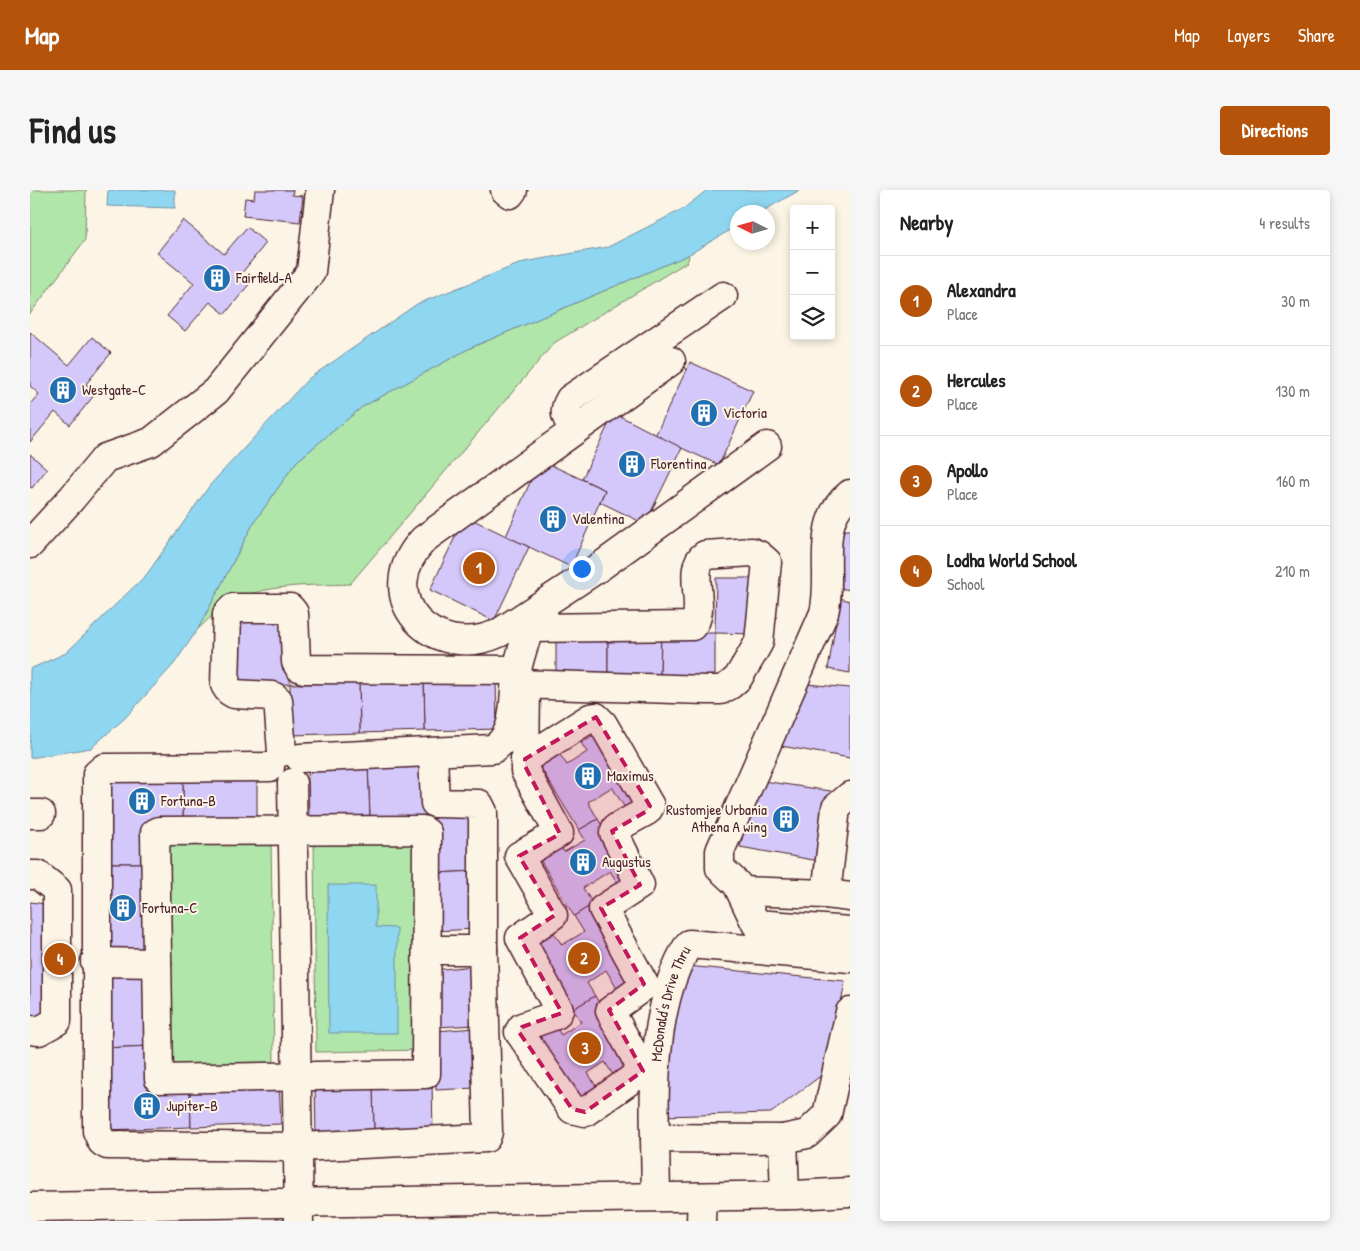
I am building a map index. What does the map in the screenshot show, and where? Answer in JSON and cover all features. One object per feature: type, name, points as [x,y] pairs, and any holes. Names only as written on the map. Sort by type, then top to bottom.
[{"type":"street","points":[[30,544],[105,458],[151,442],[216,391],[311,272],[320,190]]},
{"type":"street","points":[[574,429],[565,416],[565,407],[570,399],[723,296]]},
{"type":"street","points":[[671,361],[574,429],[424,539],[411,556],[403,587],[410,610],[422,626],[448,638],[470,640],[488,638],[499,633],[569,586],[767,446]]},
{"type":"street","points":[[845,505],[826,535],[828,596],[824,612],[720,851],[720,868],[738,884],[756,924],[850,931]]},
{"type":"street","points":[[299,1212],[292,830],[286,765],[278,700],[273,696],[234,694],[225,685],[226,618],[228,611],[233,608],[290,608],[294,613],[296,662],[299,667],[304,669],[721,690],[730,686],[738,678],[758,642],[767,562],[759,554],[752,552],[705,555],[700,558],[697,568],[698,617],[692,626],[684,628],[530,628]]},
{"type":"street","points":[[433,753],[435,803],[479,804],[482,808],[483,950],[488,1132],[486,1138],[299,1147],[113,1146],[102,1142],[97,1131],[95,962],[96,774],[104,768],[286,765],[433,753],[493,749],[507,737],[511,725],[530,628],[544,617],[572,602],[573,597],[569,586]]},
{"type":"street","points":[[520,680],[525,771],[559,833],[519,856],[553,915],[520,938],[559,1010],[556,1015],[522,1027],[519,1032],[572,1109],[586,1112],[643,1071],[610,1011],[643,988],[644,984],[603,909],[640,885],[614,833],[616,828],[648,811],[650,806],[603,724],[596,717],[590,718],[525,759]]},
{"type":"street","points":[[741,891],[838,896],[836,808],[850,796]]},
{"type":"street","points":[[425,830],[427,833],[428,950],[426,1074],[159,1079],[155,833],[159,831],[425,830]]},
{"type":"street","points":[[30,875],[38,875],[57,890],[56,1021],[39,1031],[30,1030]]},
{"type":"street","name":"McDonald's Drive Thru","points":[[656,1197],[656,1070],[667,990],[678,960],[689,944],[850,958]]},
{"type":"street","points":[[428,950],[483,950]]},
{"type":"street","points":[[678,960],[850,975]]},
{"type":"street","points":[[95,962],[157,963]]},
{"type":"street","points":[[655,1138],[783,1139],[807,1134],[827,1115],[844,1072],[850,1012]]},
{"type":"street","points":[[783,1139],[785,1196]]},
{"type":"street","points":[[30,1207],[75,1214],[299,1212],[656,1197],[702,1209],[785,1196],[850,1192]]},
{"type":"highlighted area","points":[[596,717],[650,806],[647,811],[612,831],[640,885],[601,908],[644,984],[609,1010],[643,1071],[585,1112],[572,1109],[519,1032],[522,1027],[562,1013],[520,938],[555,915],[519,856],[560,834],[525,766],[525,759]]},
{"type":"green space","points":[[30,190],[86,190],[85,240],[30,314]]},
{"type":"green space","points":[[688,255],[687,262],[554,343],[350,584],[287,587],[256,592],[224,606],[198,629],[253,524],[296,462],[362,407],[470,348]]},
{"type":"green space","points":[[271,834],[274,1064],[162,1066],[159,836]]},
{"type":"green space","points":[[422,838],[424,1050],[316,1052],[314,839]]},
{"type":"water","points":[[108,190],[175,190],[175,208],[107,206]]},
{"type":"water","points":[[707,190],[800,190],[773,205],[730,205],[730,230],[688,255],[470,348],[362,407],[296,462],[253,524],[198,629],[174,664],[125,718],[91,748],[30,758],[30,669],[66,653],[147,574],[210,485],[308,379],[417,304],[524,262],[608,247],[683,209]]},
{"type":"water","points":[[328,885],[376,885],[376,927],[397,928],[397,1033],[329,1033]]},
{"type":"building","points":[[255,190],[293,190],[292,195],[303,196],[300,222],[243,216],[245,198],[254,199]]},
{"type":"building","name":"Fairfield-A","points":[[183,220],[224,254],[247,227],[266,243],[241,274],[251,282],[225,314],[210,302],[185,331],[167,316],[194,283],[157,253]]},
{"type":"building","name":"Westgate-C","points":[[30,332],[69,365],[92,337],[111,353],[86,384],[96,393],[70,425],[55,412],[30,442],[30,404],[39,394],[30,386]]},
{"type":"building","name":"Victoria","points":[[690,362],[753,391],[719,465],[655,436]]},
{"type":"building","name":"Florentina","points":[[614,413],[682,448],[645,524],[600,502],[605,490],[582,479]]},
{"type":"building","points":[[30,454],[47,469],[32,488],[30,487]]},
{"type":"building","name":"Valentina","points":[[540,460],[605,490],[571,567],[506,536]]},
{"type":"building","points":[[465,516],[529,547],[494,621],[430,590]]},
{"type":"building","points":[[844,530],[850,530],[850,590],[830,586]]},
{"type":"building","points":[[716,578],[758,578],[758,634],[715,633]]},
{"type":"building","points":[[840,598],[850,601],[850,673],[828,669]]},
{"type":"building","points":[[288,619],[290,684],[239,686],[237,621]]},
{"type":"building","points":[[556,632],[608,632],[608,676],[556,676]]},
{"type":"building","points":[[608,632],[661,633],[660,676],[608,676]]},
{"type":"building","points":[[661,633],[715,633],[715,677],[660,676]]},
{"type":"building","points":[[496,679],[497,729],[425,731],[424,681]]},
{"type":"building","points":[[424,681],[425,731],[360,733],[359,683]]},
{"type":"building","points":[[359,683],[360,733],[291,735],[290,684]]},
{"type":"building","points":[[806,684],[850,688],[850,758],[781,746]]},
{"type":"building","name":"Maximus","points":[[602,730],[643,797],[625,808],[612,787],[588,802],[598,819],[579,830],[539,765],[559,753],[567,765],[587,752],[581,743]]},
{"type":"building","points":[[428,763],[429,817],[370,818],[368,764]]},
{"type":"building","points":[[368,764],[370,818],[309,820],[308,766]]},
{"type":"building","points":[[257,775],[257,825],[183,826],[183,776]]},
{"type":"building","name":"Fortuna-B","points":[[101,776],[183,776],[183,826],[144,863],[101,863]]},
{"type":"building","name":"Rustomjee Urbania Athena A wing","points":[[756,780],[831,791],[819,861],[740,847]]},
{"type":"building","points":[[476,811],[476,871],[436,873],[434,813]]},
{"type":"building","name":"Augustus","points":[[598,819],[638,884],[624,893],[610,871],[583,888],[593,904],[574,916],[536,853],[557,840],[564,852],[585,840],[579,830]]},
{"type":"building","name":"Fortuna-C","points":[[101,863],[144,863],[144,953],[102,953]]},
{"type":"building","points":[[476,871],[475,929],[437,931],[436,873]]},
{"type":"building","points":[[30,902],[53,905],[46,1021],[30,1020]]},
{"type":"building","points":[[593,904],[639,979],[619,992],[606,970],[587,983],[595,996],[573,1009],[534,946],[554,933],[562,945],[584,932],[574,916]]},
{"type":"building","points":[[474,966],[477,1025],[435,1027],[433,970]]},
{"type":"building","points":[[687,966],[845,981],[830,1069],[771,1113],[662,1116],[662,1066]]},
{"type":"building","points":[[149,971],[152,1046],[102,1048],[100,973]]},
{"type":"building","points":[[595,996],[640,1070],[618,1083],[605,1062],[588,1073],[597,1088],[575,1101],[535,1035],[554,1023],[561,1035],[581,1022],[573,1009]]},
{"type":"building","points":[[476,1028],[475,1088],[436,1090],[435,1031]]},
{"type":"building","name":"Jupiter-B","points":[[152,1046],[190,1084],[191,1127],[105,1130],[102,1048]]},
{"type":"building","points":[[279,1081],[281,1124],[191,1127],[190,1084]]},
{"type":"building","points":[[432,1081],[433,1135],[374,1137],[373,1082]]},
{"type":"building","points":[[373,1082],[374,1137],[316,1138],[315,1084]]},
{"type":"place","name":"Fairfield-A","points":[[217,278]]},
{"type":"place","name":"Westgate-C","points":[[63,390]]},
{"type":"place","name":"Victoria","points":[[704,413]]},
{"type":"place","name":"Florentina","points":[[632,464]]},
{"type":"place","name":"Valentina","points":[[553,519]]},
{"type":"place","name":"Alexandra","points":[[479,568]]},
{"type":"place","name":"Maximus","points":[[588,776]]},
{"type":"place","name":"Fortuna-B","points":[[142,801]]},
{"type":"place","name":"Rustomjee Urbania Athena A wing","points":[[786,819]]},
{"type":"place","name":"Augustus","points":[[583,862]]},
{"type":"place","name":"Fortuna-C","points":[[123,908]]},
{"type":"place","name":"Hercules","points":[[584,958]]},
{"type":"place","name":"Lodha World School","points":[[60,959]]},
{"type":"place","name":"Apollo","points":[[585,1048]]},
{"type":"place","name":"Jupiter-B","points":[[147,1106]]}]
